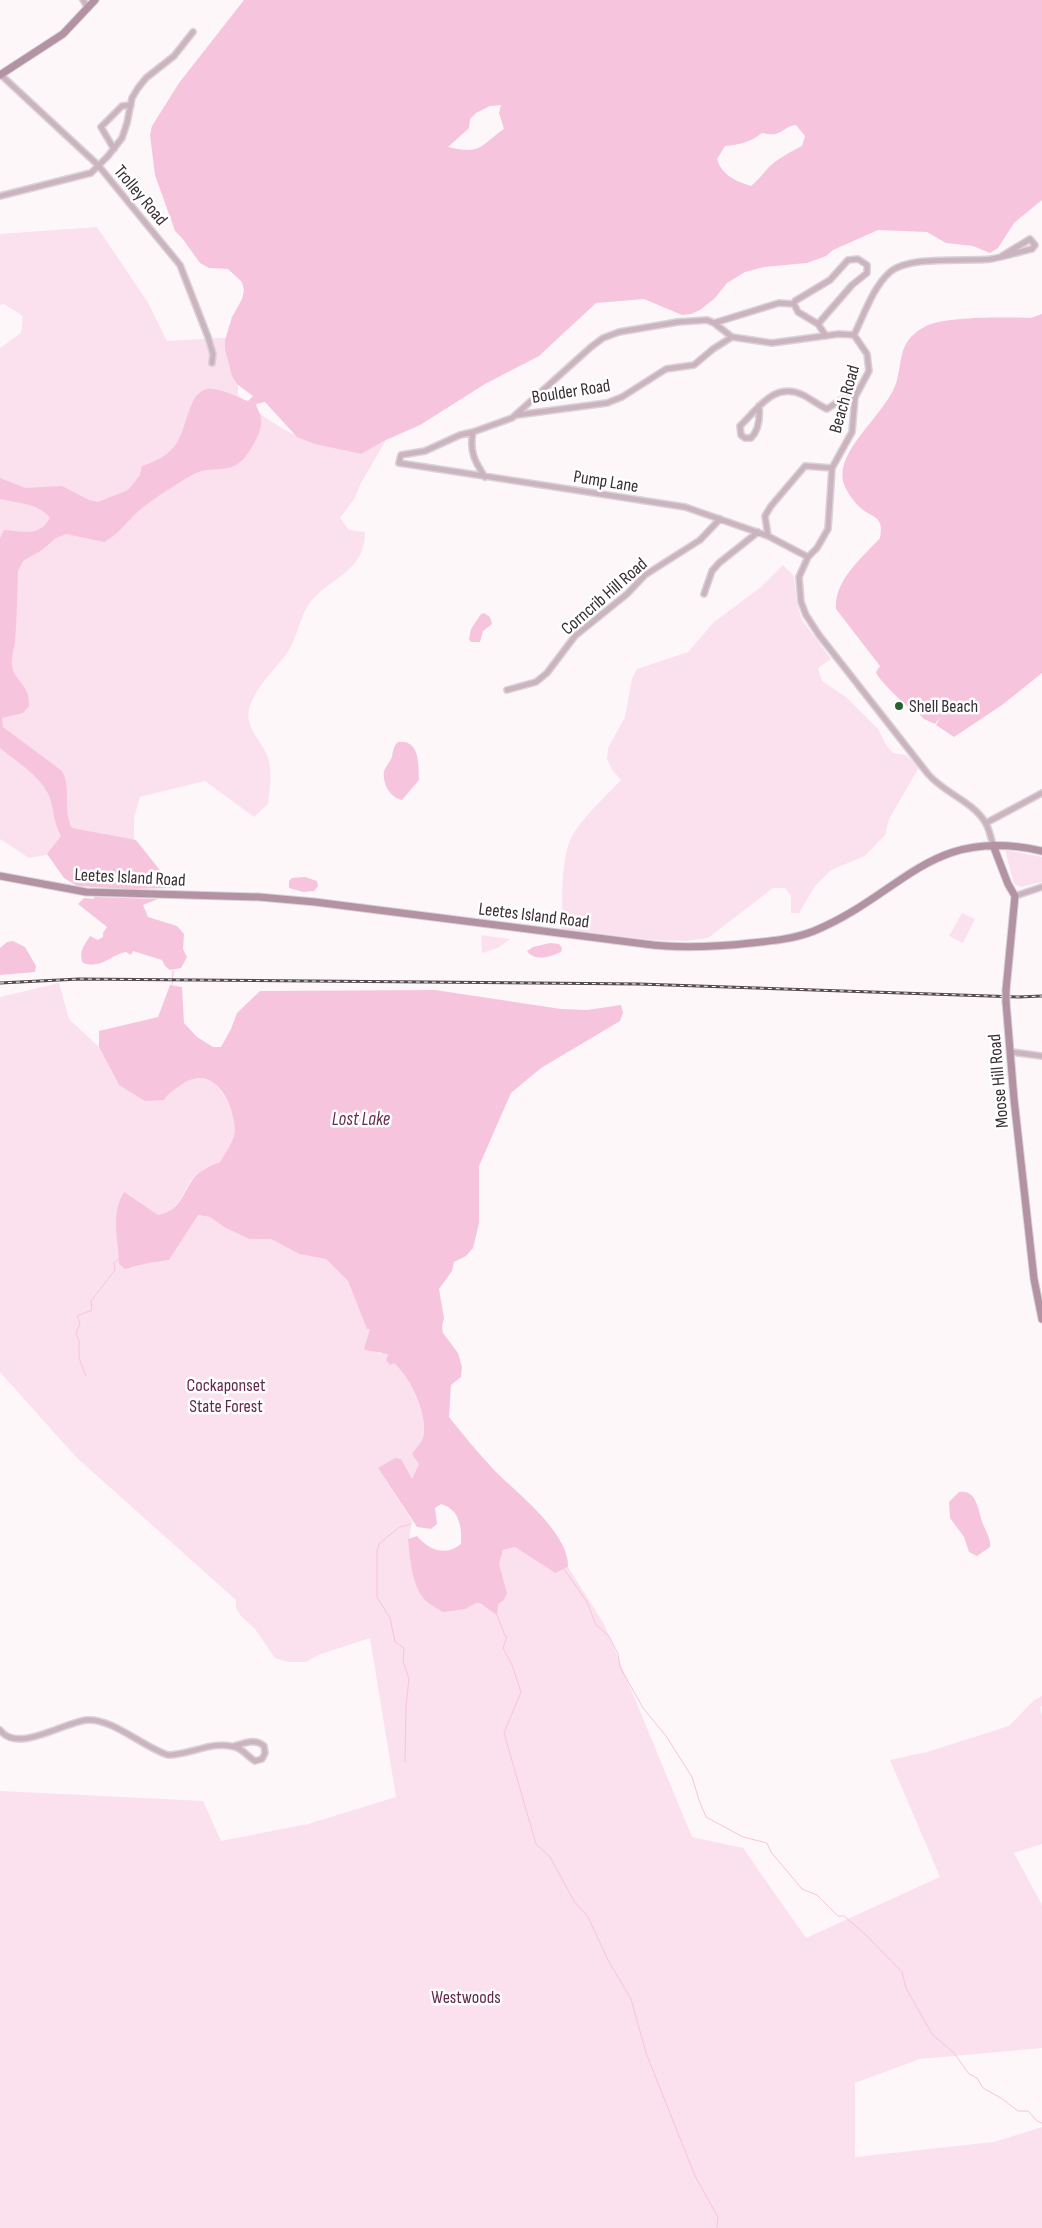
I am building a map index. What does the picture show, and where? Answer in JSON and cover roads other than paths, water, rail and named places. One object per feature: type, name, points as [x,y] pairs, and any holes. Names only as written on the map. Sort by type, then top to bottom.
[{"type":"main road","points":[[0,75],[57,39],[95,0]]},
{"type":"main road","points":[[993,845],[1008,884],[1016,896]]},
{"type":"main road","name":"Leetes Island Road","points":[[0,876],[79,891],[290,899],[645,944],[704,947],[777,940],[812,932],[838,919],[928,862],[961,849],[993,845],[1016,846],[1042,851]]},
{"type":"main road","name":"Moose Hill Road","points":[[1016,896],[1006,1002],[1014,1099],[1034,1279],[1042,1319]]},
{"type":"street","points":[[83,0],[88,8]]},
{"type":"street","points":[[0,196],[91,173],[114,149],[124,134],[135,93],[142,82],[174,56],[193,32]]},
{"type":"street","name":"Trolley Road","points":[[0,75],[98,165],[180,265],[208,337],[213,354],[212,363]]},
{"type":"street","points":[[114,149],[101,128],[122,106],[131,105]]},
{"type":"street","points":[[486,477],[472,458],[471,441],[473,432],[516,415],[591,347],[604,338],[618,332],[678,322],[707,320],[732,337],[772,343],[826,336],[854,335],[883,281],[891,272],[903,264],[992,259],[1032,250],[1035,245],[1030,240],[1002,256]]},
{"type":"street","points":[[714,323],[779,303],[794,304],[802,296],[830,280],[848,260],[858,259],[864,262],[868,269],[867,273],[852,286],[818,324]]},
{"type":"street","points":[[794,304],[798,312],[818,324],[826,336]]},
{"type":"street","name":"Beach Road","points":[[854,335],[867,354],[869,370],[855,397],[852,432],[832,468],[828,529],[817,548],[808,557],[801,571],[799,583],[801,602],[806,615],[819,635],[928,774],[938,785],[976,812],[986,823]]},
{"type":"street","name":"Boulder Road","points":[[516,415],[607,402],[622,397],[666,370],[694,365],[713,349],[732,337]]},
{"type":"street","points":[[759,406],[760,417],[755,434],[751,438],[745,438],[741,435],[740,426],[768,396],[778,392],[788,391],[804,395],[827,410],[848,395],[855,397]]},
{"type":"street","name":"Pump Lane","points":[[473,432],[460,435],[425,451],[401,455],[399,463],[684,507],[768,536],[808,557]]},
{"type":"street","points":[[768,536],[766,516],[768,511],[805,466],[832,468]]},
{"type":"street","name":"Corncrib Hill Road","points":[[506,690],[536,682],[547,673],[575,636],[627,594],[645,575],[700,540],[720,519]]},
{"type":"street","points":[[704,594],[712,571],[758,532]]},
{"type":"street","points":[[993,845],[986,823],[1042,793]]},
{"type":"street","points":[[1016,896],[1042,887]]},
{"type":"street","points":[[1011,1052],[1042,1056]]},
{"type":"street","points":[[0,1730],[8,1737],[22,1740],[75,1722],[95,1720],[168,1755],[178,1755],[212,1746],[234,1746],[252,1741],[264,1746],[265,1753],[262,1759],[252,1760],[241,1749],[234,1746]]},
{"type":"water","points":[[244,0],[1042,0],[1042,200],[1014,223],[998,248],[990,253],[973,246],[946,243],[927,232],[878,230],[833,250],[826,256],[807,263],[764,267],[745,272],[727,283],[715,298],[700,310],[691,314],[682,315],[644,299],[596,303],[539,356],[485,384],[420,425],[386,440],[361,454],[315,444],[297,437],[265,402],[256,404],[261,417],[260,428],[251,449],[239,463],[227,468],[206,470],[192,475],[136,513],[115,535],[104,542],[66,534],[56,538],[42,550],[23,561],[18,571],[16,633],[12,662],[13,671],[27,692],[29,706],[23,713],[2,718],[3,727],[62,771],[66,785],[69,821],[72,828],[136,840],[174,888],[127,889],[77,886],[64,878],[47,854],[61,836],[46,790],[28,770],[0,748],[0,538],[4,530],[35,531],[41,528],[50,518],[34,506],[0,499],[0,478],[25,488],[62,486],[89,500],[98,502],[128,490],[140,475],[142,466],[160,459],[174,447],[179,440],[191,405],[200,392],[207,389],[217,389],[248,401],[253,396],[237,384],[232,376],[225,349],[225,340],[232,317],[242,299],[244,290],[242,282],[228,269],[209,268],[200,263],[175,231],[155,175],[150,135],[152,126],[179,83]],"holes":[[[501,105],[499,113],[504,129],[474,149],[448,147],[469,128],[470,119],[476,113],[490,106]],[[796,125],[805,136],[802,146],[775,162],[751,186],[730,177],[719,165],[717,159],[725,146],[754,139],[762,133],[778,133]]]},
{"type":"water","points":[[1042,314],[1042,673],[1002,705],[954,737],[936,725],[940,717],[935,724],[924,719],[919,714],[925,706],[917,713],[888,687],[876,672],[880,666],[836,609],[837,598],[844,579],[880,538],[881,531],[878,520],[859,507],[848,492],[843,481],[843,468],[847,456],[855,443],[892,392],[897,380],[904,349],[917,331],[926,326],[947,320],[1008,317],[1031,318]]},
{"type":"water","points":[[484,613],[490,617],[492,624],[483,631],[480,642],[471,642],[469,639],[471,629],[481,614]]},
{"type":"water","points":[[398,742],[405,742],[411,745],[417,755],[419,768],[419,780],[402,800],[391,793],[384,780],[384,771]]},
{"type":"water","points":[[305,877],[317,881],[318,886],[314,891],[303,892],[289,888],[289,881],[292,878]]},
{"type":"water","points":[[95,897],[158,899],[143,905],[148,917],[177,926],[184,934],[183,949],[187,957],[181,968],[170,970],[162,960],[133,951],[131,955],[126,952],[101,963],[83,963],[81,952],[90,936],[98,940],[103,937],[107,927],[78,904],[84,898],[93,899]]},
{"type":"water","points":[[13,941],[25,947],[36,966],[35,972],[0,975],[0,948],[7,942]]},
{"type":"water","points":[[550,943],[559,944],[562,948],[561,952],[548,957],[538,957],[527,951],[533,947]]},
{"type":"water","name":"Lost Lake","points":[[170,985],[182,987],[184,1023],[197,1037],[213,1047],[221,1047],[237,1013],[260,991],[435,990],[561,1009],[587,1010],[621,1005],[623,1013],[620,1021],[541,1068],[511,1093],[479,1166],[479,1223],[473,1248],[466,1256],[454,1262],[452,1271],[439,1289],[444,1318],[443,1333],[458,1353],[462,1367],[461,1377],[451,1385],[449,1417],[496,1472],[541,1515],[560,1541],[566,1554],[568,1567],[555,1573],[515,1547],[503,1550],[499,1564],[507,1593],[504,1600],[498,1604],[497,1615],[481,1604],[476,1603],[465,1609],[443,1612],[426,1601],[421,1595],[415,1581],[408,1539],[417,1536],[432,1548],[443,1551],[449,1550],[461,1544],[460,1525],[456,1514],[447,1506],[441,1504],[435,1508],[437,1524],[431,1529],[417,1527],[378,1468],[395,1458],[401,1459],[412,1479],[419,1464],[412,1454],[423,1438],[424,1429],[421,1408],[412,1387],[400,1369],[394,1363],[390,1365],[386,1360],[388,1355],[364,1349],[370,1329],[367,1329],[348,1281],[326,1259],[299,1254],[271,1239],[249,1239],[224,1227],[210,1217],[198,1215],[169,1260],[125,1269],[119,1264],[116,1218],[117,1209],[124,1192],[158,1215],[166,1213],[180,1202],[189,1185],[199,1173],[220,1162],[235,1134],[230,1108],[219,1088],[212,1081],[203,1078],[192,1079],[172,1091],[164,1100],[145,1101],[119,1085],[99,1047],[99,1031],[158,1017]]},
{"type":"water","points":[[959,1492],[970,1494],[974,1498],[989,1538],[990,1547],[977,1556],[969,1552],[964,1537],[950,1518],[949,1502]]},
{"type":"waterway","points":[[172,986],[173,971]]},
{"type":"waterway","points":[[86,1376],[79,1358],[79,1341],[76,1334],[80,1323],[77,1316],[92,1310],[91,1301],[115,1270],[114,1263],[119,1259]]},
{"type":"waterway","points":[[405,1762],[406,1705],[409,1679],[403,1661],[404,1648],[395,1642],[390,1618],[377,1597],[377,1551],[379,1544],[387,1537],[400,1527],[411,1524]]},
{"type":"waterway","points":[[564,1569],[587,1602],[596,1625],[609,1636],[618,1654],[620,1667],[643,1708],[666,1736],[692,1777],[706,1817],[743,1837],[767,1843],[771,1852],[802,1889],[817,1895],[838,1916],[844,1916],[865,1934],[902,1972],[906,1988],[932,2034],[954,2053],[969,2074],[977,2078],[983,2088],[1001,2098],[1018,2111],[1028,2111],[1037,2121],[1042,2123]]},
{"type":"waterway","points":[[497,1615],[505,1636],[507,1636],[503,1648],[512,1665],[521,1692],[504,1733],[536,1844],[550,1857],[574,1901],[588,1917],[608,1960],[631,1999],[646,2053],[695,2176],[718,2217],[717,2228]]},
{"type":"railway","points":[[0,983],[79,979],[639,984],[1019,997],[1042,996]]},
{"type":"place","name":"Shell Beach","points":[[899,706]]},
{"type":"park label","name":"Cockaponset State Forest","points":[[226,1395]]},
{"type":"park label","name":"Westwoods","points":[[466,1997]]}]
